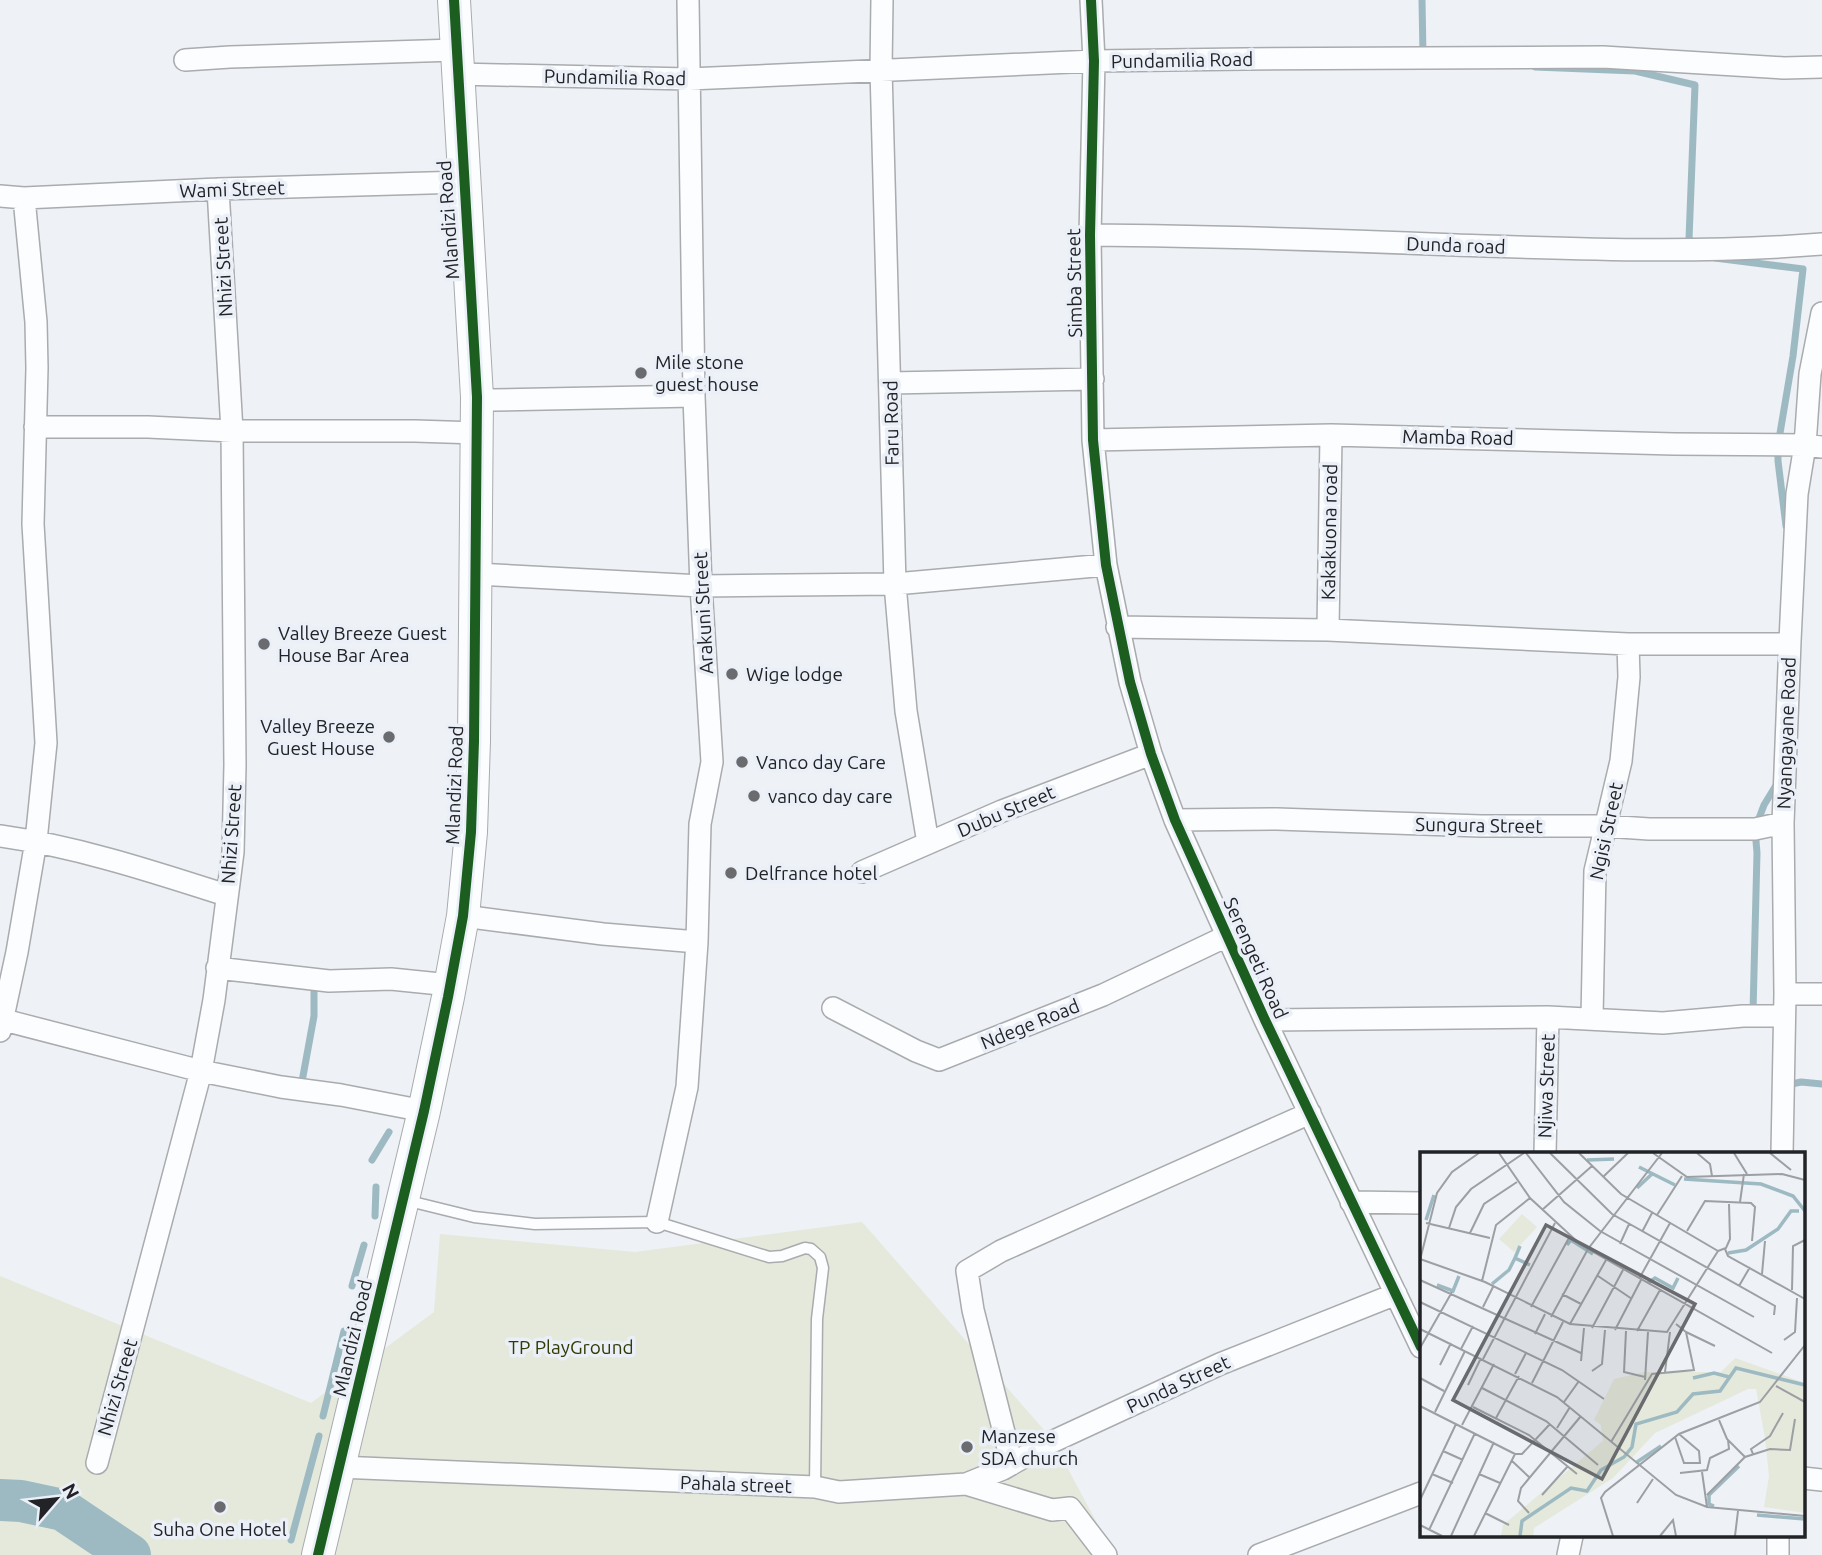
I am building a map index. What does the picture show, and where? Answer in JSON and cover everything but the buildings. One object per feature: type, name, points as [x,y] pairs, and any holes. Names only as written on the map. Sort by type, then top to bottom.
[{"type":"street","name":"Mlandizi Road","points":[[318,1555],[424,1111],[463,916],[471,832],[477,397],[454,0]]},
{"type":"street","name":"Arakuni Street","points":[[657,1222],[687,1087],[697,942],[700,824],[712,762],[701,586],[694,396],[688,0]]},
{"type":"street","name":"Faru Road","points":[[882,0],[881,69],[895,584],[906,712],[928,843]]},
{"type":"street","name":"Simba Street","points":[[1091,0],[1094,61],[1090,235],[1093,440],[1106,565]]},
{"type":"street","name":"Pundamilia Road","points":[[185,60],[457,62],[689,79],[1094,61],[1603,57],[1784,68],[1822,66]]},
{"type":"street","name":"Wami Street","points":[[0,196],[24,198],[463,182]]},
{"type":"street","name":"Nhizi Street","points":[[97,1463],[159,1238],[201,1071],[209,1032],[233,852],[232,431],[218,189]]},
{"type":"street","points":[[24,198],[36,322],[33,524],[46,743],[36,841],[17,952],[1,1024],[201,1071],[424,1111]]},
{"type":"street","name":"Dunda road","points":[[1090,235],[1208,236],[1559,249],[1778,247],[1822,244]]},
{"type":"street","name":"Nyangayane Road","points":[[1782,1152],[1785,993],[1783,823],[1797,494],[1813,446],[1810,373],[1822,313]]},
{"type":"street","points":[[890,383],[1093,379]]},
{"type":"street","points":[[477,397],[493,400],[694,396]]},
{"type":"street","points":[[35,426],[477,433]]},
{"type":"street","name":"Mamba Road","points":[[1093,440],[1331,435],[1813,446]]},
{"type":"street","name":"Kakakuona road","points":[[1328,630],[1331,435]]},
{"type":"street","points":[[476,574],[701,586],[895,584],[1106,565]]},
{"type":"street","name":"Serengeti Road","points":[[1106,565],[1130,682],[1151,754],[1175,820],[1265,1020],[1420,1345]]},
{"type":"street","points":[[1117,627],[1328,630],[1628,644],[1783,644],[1790,641]]},
{"type":"street","name":"Ngisi Street","points":[[1592,1018],[1595,871],[1621,761],[1629,677],[1628,644]]},
{"type":"street","name":"Dubu Street","points":[[862,872],[1015,806],[1151,754]]},
{"type":"street","name":"Sungura Street","points":[[1175,820],[1277,819],[1481,827],[1605,826],[1649,829],[1755,828],[1783,823]]},
{"type":"street","points":[[0,836],[36,841],[135,865],[226,895]]},
{"type":"street","points":[[463,916],[603,934],[697,942]]},
{"type":"street","name":"Ndege Road","points":[[832,1008],[939,1060],[1103,995],[1227,936]]},
{"type":"street","points":[[217,968],[329,981],[391,979],[450,985]]},
{"type":"street","points":[[1785,993],[1822,994]]},
{"type":"street","points":[[1265,1020],[1548,1017],[1662,1023],[1743,1016],[1783,1016]]},
{"type":"street","name":"Njiwa Street","points":[[1545,1152],[1548,1017]]},
{"type":"street","points":[[1012,1464],[973,1310],[967,1271],[1000,1251],[1310,1113]]},
{"type":"street","points":[[1350,1202],[1420,1203]]},
{"type":"street","name":"Punda Street","points":[[966,1484],[1220,1364],[1396,1294]]},
{"type":"street","name":"Pahala street","points":[[339,1467],[815,1487],[839,1492],[966,1484],[1052,1510],[1070,1508],[1106,1555]]},
{"type":"street","points":[[1804,1478],[1822,1480]]},
{"type":"street","points":[[1259,1555],[1420,1493]]},
{"type":"lane","points":[[403,1199],[474,1217],[535,1224],[657,1222],[769,1257],[782,1256],[805,1248],[811,1249],[820,1257],[823,1268],[817,1319],[815,1487]]},
{"type":"green space","name":"TP PlayGround","points":[[862,1222],[1052,1439],[1114,1555],[0,1555],[0,1276],[311,1403],[434,1312],[440,1234],[635,1252]]},
{"type":"waterway","points":[[1422,0],[1423,55]]},
{"type":"waterway","points":[[1535,67],[1635,71],[1695,85],[1689,239],[1695,244]]},
{"type":"waterway","points":[[1715,258],[1803,269],[1793,356],[1778,445],[1786,526]]},
{"type":"waterway","points":[[1753,1012],[1757,853],[1755,829],[1764,805],[1778,782]]},
{"type":"waterway","points":[[301,1087],[314,1016],[314,983]]},
{"type":"waterway","points":[[1787,1085],[1801,1082],[1822,1084]]},
{"type":"waterway","points":[[372,1160],[389,1132]]},
{"type":"waterway","points":[[375,1216],[376,1187]]},
{"type":"waterway","points":[[352,1286],[364,1245]]},
{"type":"waterway","points":[[323,1416],[344,1331]]},
{"type":"waterway","points":[[291,1540],[319,1436]]},
{"type":"waterway","points":[[0,1500],[21,1501],[63,1510],[130,1555]]},
{"type":"cycle path","points":[[318,1555],[424,1111],[463,916],[471,832],[477,397],[454,0]]},
{"type":"cycle path","points":[[1091,0],[1094,61],[1090,235],[1093,440],[1106,565],[1130,682],[1151,754],[1175,820],[1265,1020],[1420,1345]]},
{"type":"place","name":"Mile stone guest house","points":[[641,373]]},
{"type":"place","name":"Valley Breeze Guest House Bar Area","points":[[264,644]]},
{"type":"place","name":"Wige lodge","points":[[732,674]]},
{"type":"place","name":"Valley Breeze Guest House","points":[[389,737]]},
{"type":"place","name":"Vanco day Care","points":[[742,762]]},
{"type":"place","name":"vanco day care","points":[[754,796]]},
{"type":"place","name":"Delfrance hotel","points":[[731,873]]},
{"type":"place","name":"Manzese SDA church","points":[[967,1447]]},
{"type":"place","name":"Suha One Hotel","points":[[220,1507]]}]
